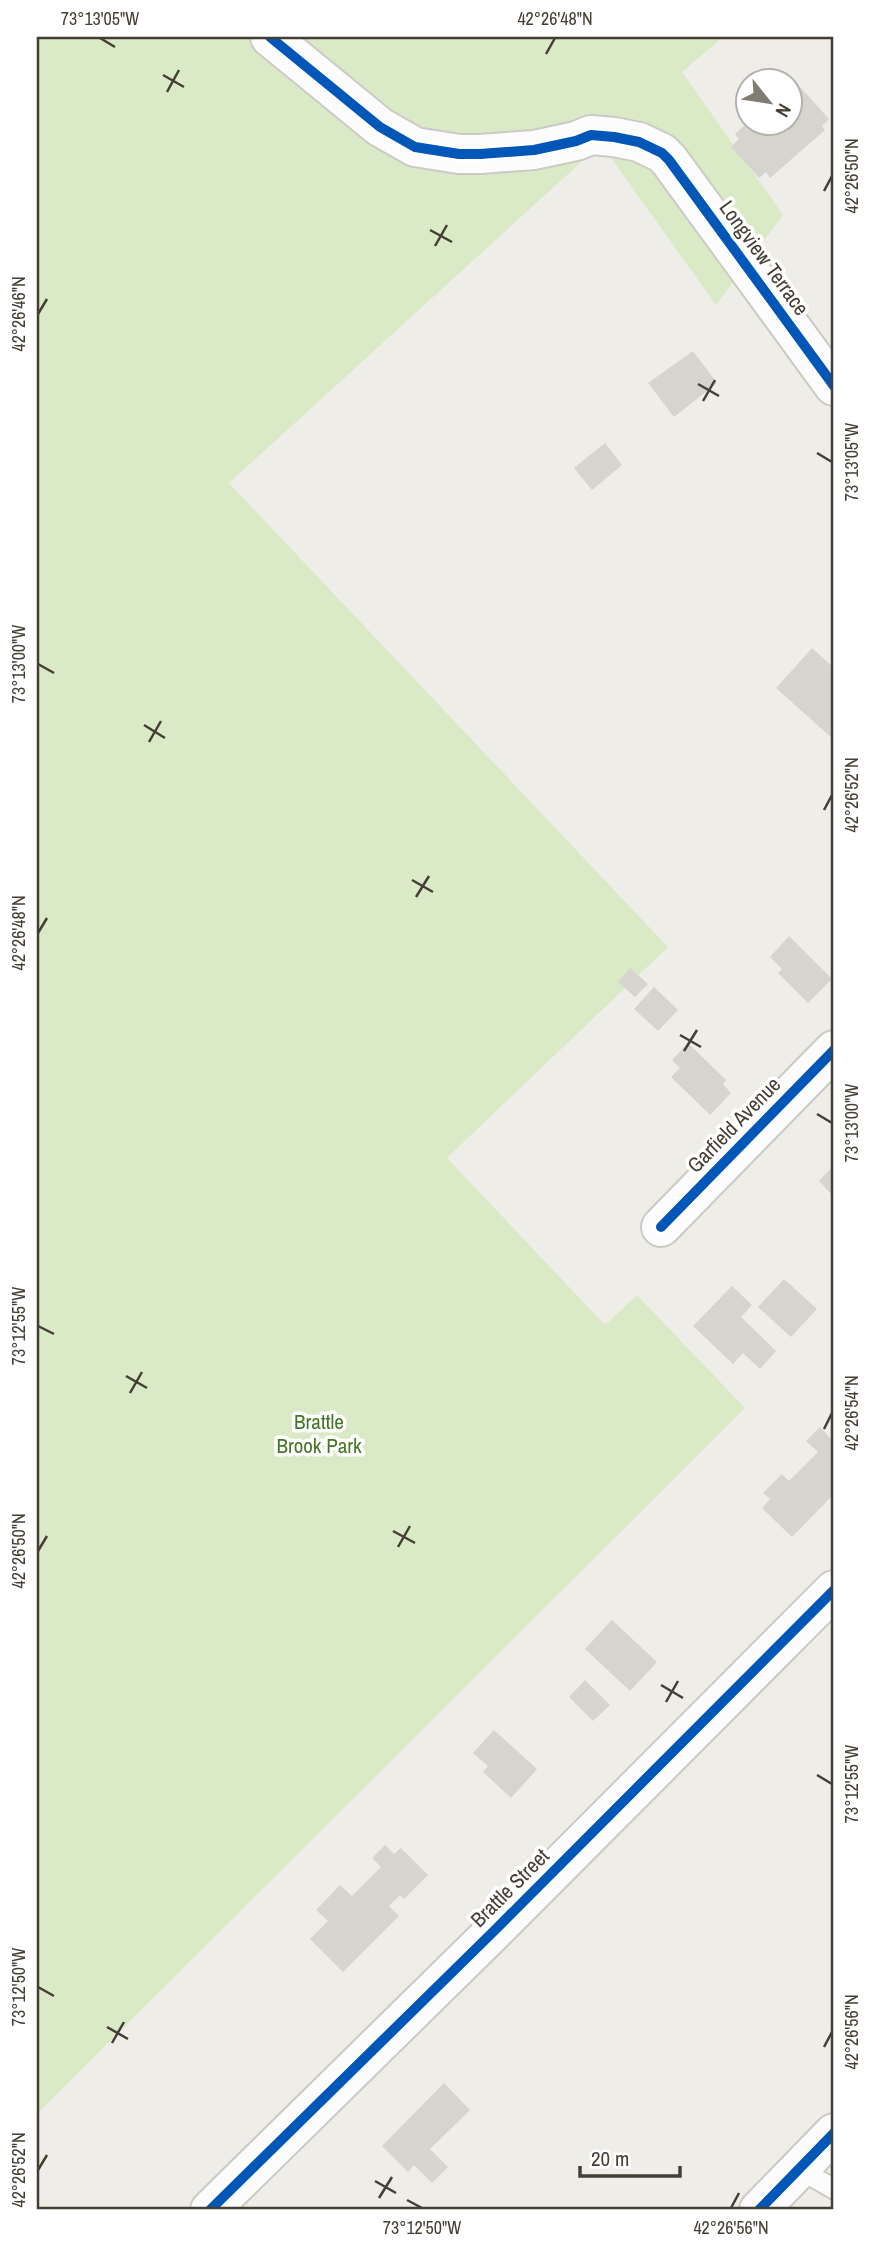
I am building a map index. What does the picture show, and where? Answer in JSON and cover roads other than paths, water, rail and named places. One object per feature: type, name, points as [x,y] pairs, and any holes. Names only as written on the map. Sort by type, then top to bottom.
[{"type":"street","name":"Longview Terrace","points":[[270,37],[380,127],[415,147],[459,154],[480,154],[534,150],[576,142],[591,135],[614,136],[639,142],[662,153],[834,386]]},
{"type":"street","name":"Garfield Avenue","points":[[661,1227],[834,1050]]},
{"type":"street","name":"Brattle Street","points":[[210,2210],[834,1591]]},
{"type":"street","points":[[759,2210],[834,2133]]},
{"type":"lane","points":[[799,2169],[834,2189]]},
{"type":"park label","name":"Brattle Brook Park","points":[[319,1434]]}]
